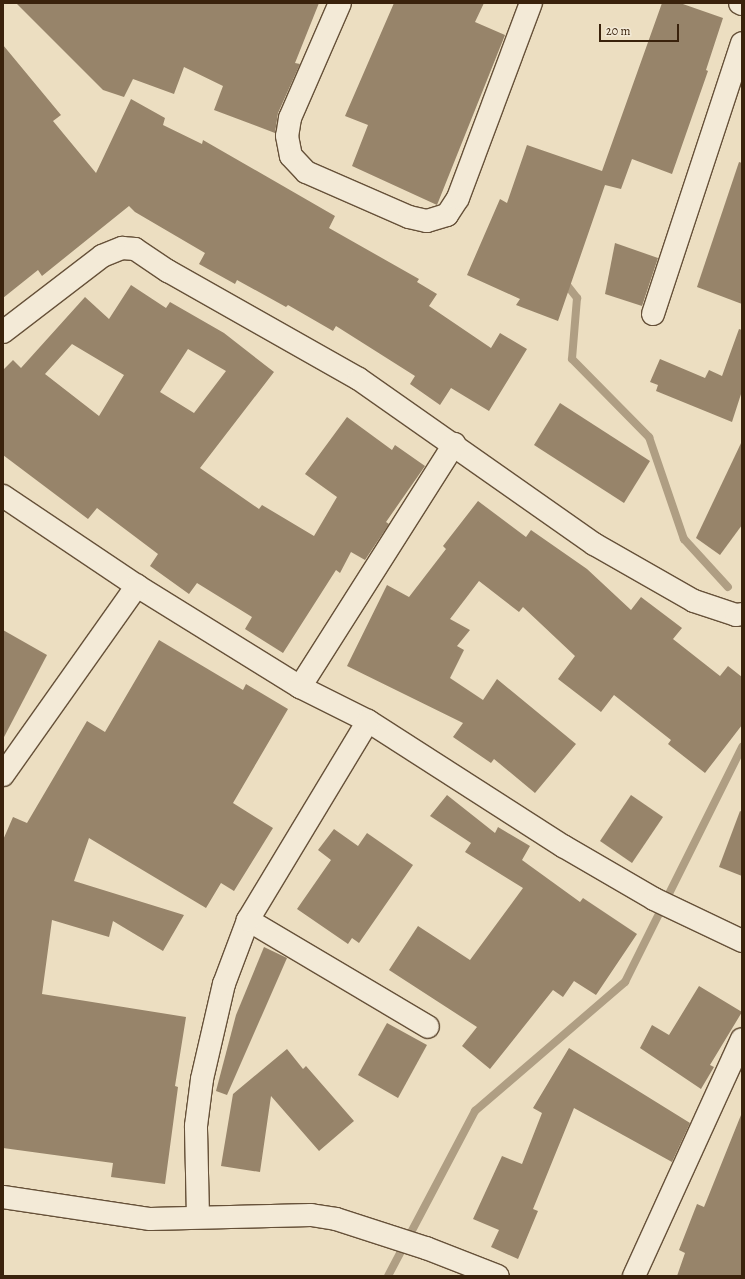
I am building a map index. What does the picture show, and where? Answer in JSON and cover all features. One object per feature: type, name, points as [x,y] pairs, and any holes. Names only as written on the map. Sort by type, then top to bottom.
[{"type":"street","points":[[340,3],[290,118],[287,136],[291,156],[306,172],[409,217],[427,221],[447,215],[458,198],[531,3]]},
{"type":"street","points":[[653,314],[742,43]]},
{"type":"street","points":[[3,332],[102,256],[122,248],[135,249],[168,271],[359,379],[454,444],[594,544],[694,602],[736,615],[742,614]]},
{"type":"street","points":[[300,687],[454,444]]},
{"type":"street","points":[[3,496],[137,586],[300,687],[368,721],[563,846],[654,899],[742,941]]},
{"type":"street","points":[[4,770],[137,586]]},
{"type":"street","points":[[198,1217],[196,1126],[202,1079],[224,984],[248,920],[368,721]]},
{"type":"street","points":[[248,920],[428,1027]]},
{"type":"street","points":[[634,1276],[742,1039]]},
{"type":"street","points":[[3,1197],[150,1219],[311,1215],[336,1219],[382,1232],[498,1276]]},
{"type":"building","points":[[16,3],[319,3],[295,63],[300,64],[278,113],[275,133],[214,110],[223,86],[184,67],[174,94],[133,79],[124,97],[103,90]]},
{"type":"building","points":[[394,3],[484,3],[475,22],[505,35],[437,205],[352,166],[368,125],[345,116]]},
{"type":"building","points":[[662,3],[680,3],[723,18],[706,70],[708,71],[672,174],[632,159],[621,189],[605,185],[558,321],[516,305],[520,299],[467,275],[500,199],[507,203],[527,145],[602,171]]},
{"type":"building","points":[[3,45],[61,115],[53,121],[96,173],[131,99],[165,118],[163,125],[202,144],[203,140],[335,216],[329,228],[419,279],[417,282],[437,294],[429,306],[491,348],[500,333],[527,349],[489,411],[451,388],[440,405],[410,384],[415,376],[336,326],[333,331],[288,305],[286,307],[237,280],[235,284],[199,264],[205,253],[135,212],[129,206],[42,276],[38,270],[3,298]]},
{"type":"building","points":[[739,162],[742,163],[742,304],[697,287]]},
{"type":"building","points":[[615,243],[658,258],[642,306],[605,294]]},
{"type":"building","points":[[131,285],[166,308],[170,302],[224,333],[274,372],[200,468],[259,509],[262,505],[314,536],[337,497],[305,474],[347,417],[392,450],[395,445],[425,466],[386,522],[389,524],[365,560],[351,552],[340,573],[336,570],[283,653],[245,629],[252,617],[197,583],[189,594],[150,566],[158,554],[97,508],[88,519],[3,455],[3,370],[13,360],[21,368],[85,297],[109,319]],"holes":[[[72,344],[124,375],[99,416],[45,374]],[[188,349],[226,371],[194,413],[160,392]]]},
{"type":"building","points":[[739,329],[742,330],[742,391],[732,422],[656,391],[658,385],[650,382],[660,359],[705,378],[709,370],[722,376]]},
{"type":"building","points":[[560,403],[650,461],[624,503],[534,445]]},
{"type":"building","points":[[742,441],[742,525],[720,555],[696,538]]},
{"type":"building","points":[[478,501],[526,537],[531,530],[587,569],[631,610],[641,597],[682,628],[673,639],[720,676],[728,666],[742,677],[742,725],[705,773],[668,744],[671,740],[614,695],[601,712],[558,679],[575,656],[523,607],[519,612],[479,581],[450,619],[470,630],[457,646],[464,650],[450,678],[483,700],[497,679],[576,744],[535,793],[494,759],[491,763],[453,737],[463,723],[347,666],[387,585],[409,597],[446,549],[443,546]]},
{"type":"building","points":[[3,630],[47,655],[3,739]]},
{"type":"building","points":[[159,640],[243,690],[246,684],[288,709],[233,803],[273,828],[234,891],[221,883],[206,908],[89,838],[74,881],[184,915],[163,951],[113,921],[109,937],[52,920],[42,994],[186,1017],[175,1086],[178,1087],[165,1184],[111,1177],[113,1163],[3,1148],[3,840],[13,817],[27,823],[87,721],[105,732]]},
{"type":"building","points":[[447,795],[495,833],[498,827],[530,846],[522,860],[580,902],[583,898],[637,934],[596,995],[574,981],[563,997],[553,990],[490,1069],[462,1046],[477,1027],[389,970],[418,926],[470,960],[523,888],[465,852],[471,843],[430,816]]},
{"type":"building","points":[[631,795],[663,817],[632,863],[600,841]]},
{"type":"building","points":[[740,811],[742,812],[742,876],[719,867]]},
{"type":"building","points":[[334,829],[358,846],[367,833],[413,865],[359,943],[352,938],[348,944],[297,909],[331,860],[318,850]]},
{"type":"building","points":[[264,947],[287,958],[227,1095],[216,1091],[236,1015]]},
{"type":"building","points":[[699,986],[742,1012],[710,1065],[714,1067],[701,1089],[640,1048],[652,1025],[669,1035]]},
{"type":"building","points":[[387,1023],[427,1045],[398,1098],[358,1075]]},
{"type":"building","points":[[569,1048],[690,1123],[672,1162],[574,1108],[533,1209],[538,1211],[518,1259],[491,1247],[499,1230],[473,1219],[502,1156],[522,1164],[542,1113],[533,1108]]},
{"type":"building","points":[[287,1049],[303,1069],[306,1066],[354,1121],[319,1151],[271,1096],[260,1172],[221,1166],[233,1094]]},
{"type":"building","points":[[741,1115],[742,1276],[677,1276],[685,1253],[679,1250],[697,1204],[704,1207]]},
{"type":"waterway","points":[[563,280],[577,298],[572,359],[649,437],[684,539],[728,587]]},
{"type":"waterway","points":[[388,1276],[475,1111],[625,982],[742,747]]}]
